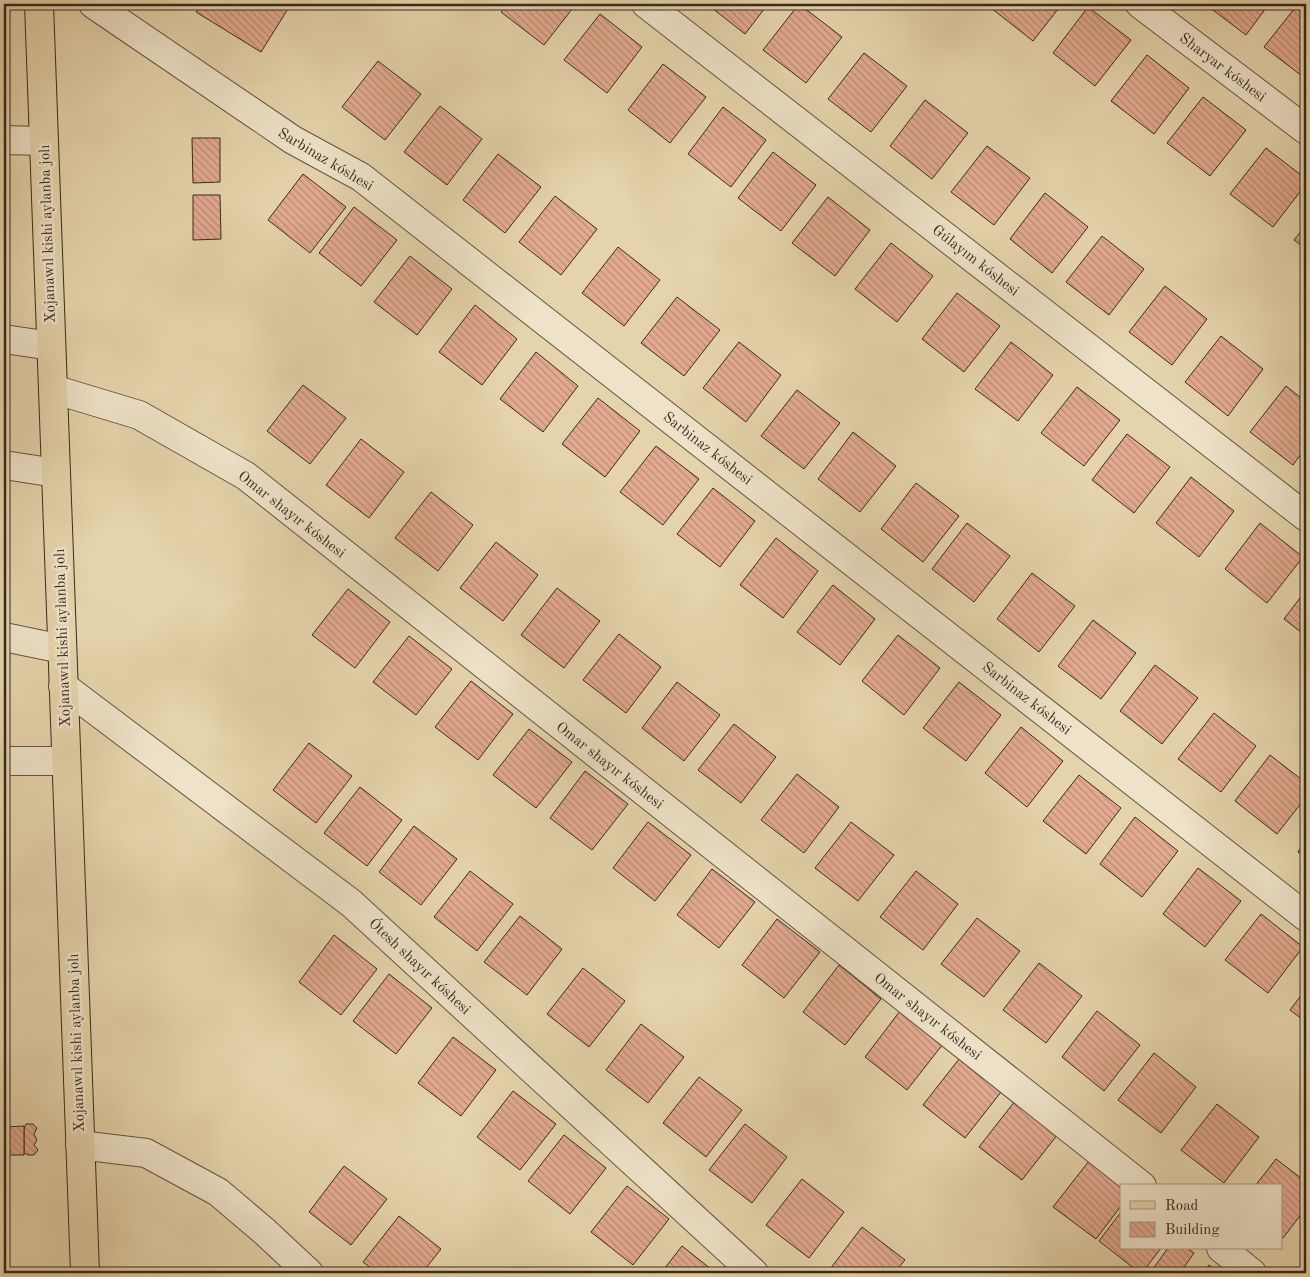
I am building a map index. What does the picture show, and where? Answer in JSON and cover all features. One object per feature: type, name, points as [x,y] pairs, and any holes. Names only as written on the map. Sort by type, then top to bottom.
[{"type":"main road","name":"Xojanawıl kishi aylanba jolı","points":[[39,4],[85,1273]]},
{"type":"street","name":"Sarbinaz kóshesi","points":[[92,4],[293,140],[361,177],[1306,917]]},
{"type":"street","name":"Gúlayım kóshesi","points":[[646,4],[1306,518]]},
{"type":"street","name":"Sharyar kóshesi","points":[[1140,4],[1306,130]]},
{"type":"street","points":[[4,140],[43,141]]},
{"type":"street","points":[[4,339],[51,346]]},
{"type":"street","name":"Omar shayır kóshesi","points":[[53,388],[139,415],[246,476],[1139,1184]]},
{"type":"street","points":[[4,465],[56,473]]},
{"type":"street","points":[[4,637],[62,650]]},
{"type":"street","name":"Ótesh shayır kóshesi","points":[[63,686],[351,904],[754,1273]]},
{"type":"street","points":[[4,761],[66,761]]},
{"type":"street","points":[[80,1145],[146,1153],[218,1192],[309,1273]]},
{"type":"street","points":[[1223,1250],[1252,1273]]},
{"type":"building","points":[[201,4],[291,4],[261,52],[196,12]]},
{"type":"building","points":[[508,4],[576,4],[544,45],[501,12]]},
{"type":"building","points":[[707,4],[768,4],[745,34]]},
{"type":"building","points":[[799,4],[842,37],[806,83],[763,50]]},
{"type":"building","points":[[994,4],[1062,4],[1033,41],[991,8]]},
{"type":"building","points":[[1205,4],[1269,4],[1246,35]]},
{"type":"building","points":[[1298,4],[1306,6],[1306,79],[1264,47]]},
{"type":"building","points":[[1088,7],[1131,40],[1095,86],[1053,53]]},
{"type":"building","points":[[600,14],[642,47],[607,93],[564,60]]},
{"type":"building","points":[[864,53],[907,86],[871,132],[828,99]]},
{"type":"building","points":[[1147,55],[1189,88],[1154,134],[1111,101]]},
{"type":"building","points":[[378,61],[421,94],[385,140],[342,107]]},
{"type":"building","points":[[663,64],[706,97],[670,143],[628,110]]},
{"type":"building","points":[[1203,97],[1246,130],[1210,176],[1167,143]]},
{"type":"building","points":[[925,100],[968,133],[932,179],[890,146]]},
{"type":"building","points":[[440,106],[482,139],[447,185],[404,152]]},
{"type":"building","points":[[723,107],[766,140],[731,187],[688,154]]},
{"type":"building","points":[[192,138],[220,138],[220,182],[193,183]]},
{"type":"building","points":[[987,146],[1030,178],[994,225],[951,192]]},
{"type":"building","points":[[1266,148],[1306,179],[1306,184],[1273,227],[1230,194]]},
{"type":"building","points":[[773,152],[816,185],[781,231],[738,198]]},
{"type":"building","points":[[498,154],[541,187],[505,233],[463,200]]},
{"type":"building","points":[[303,174],[346,207],[310,253],[268,220]]},
{"type":"building","points":[[1045,193],[1088,227],[1052,273],[1010,239]]},
{"type":"building","points":[[193,195],[220,195],[221,239],[193,240]]},
{"type":"building","points":[[555,196],[597,229],[561,275],[519,242]]},
{"type":"building","points":[[828,197],[870,230],[835,276],[792,243]]},
{"type":"building","points":[[354,207],[397,240],[361,286],[319,253]]},
{"type":"building","points":[[1306,225],[1306,249],[1294,240]]},
{"type":"building","points":[[1102,236],[1144,269],[1109,315],[1066,282]]},
{"type":"building","points":[[891,243],[933,276],[897,322],[855,289]]},
{"type":"building","points":[[618,247],[660,280],[624,326],[582,293]]},
{"type":"building","points":[[410,256],[452,289],[417,335],[374,302]]},
{"type":"building","points":[[1165,286],[1207,319],[1172,365],[1129,332]]},
{"type":"building","points":[[957,293],[1000,326],[964,372],[922,339]]},
{"type":"building","points":[[677,297],[720,330],[684,376],[641,343]]},
{"type":"building","points":[[475,305],[517,339],[482,385],[439,352]]},
{"type":"building","points":[[1221,336],[1263,369],[1228,416],[1185,382]]},
{"type":"building","points":[[739,342],[781,375],[746,422],[703,388]]},
{"type":"building","points":[[1011,342],[1053,375],[1018,421],[975,389]]},
{"type":"building","points":[[536,352],[578,386],[543,432],[500,399]]},
{"type":"building","points":[[303,385],[346,418],[310,464],[267,431]]},
{"type":"building","points":[[1286,386],[1306,402],[1306,447],[1293,465],[1250,432]]},
{"type":"building","points":[[1077,387],[1120,420],[1084,466],[1041,433]]},
{"type":"building","points":[[797,390],[840,423],[804,469],[761,436]]},
{"type":"building","points":[[598,398],[640,431],[605,477],[562,444]]},
{"type":"building","points":[[853,432],[896,466],[860,512],[818,479]]},
{"type":"building","points":[[1127,434],[1170,467],[1134,513],[1092,480]]},
{"type":"building","points":[[361,439],[404,472],[369,518],[326,485]]},
{"type":"building","points":[[656,446],[699,479],[663,525],[620,492]]},
{"type":"building","points":[[1191,477],[1234,511],[1199,557],[1156,523]]},
{"type":"building","points":[[916,483],[959,516],[923,562],[881,529]]},
{"type":"building","points":[[713,488],[755,521],[720,567],[677,534]]},
{"type":"building","points":[[431,492],[473,525],[438,571],[395,538]]},
{"type":"building","points":[[967,523],[1010,556],[974,602],[932,569]]},
{"type":"building","points":[[1260,523],[1303,557],[1267,603],[1225,569]]},
{"type":"building","points":[[776,538],[818,571],[783,618],[740,585]]},
{"type":"building","points":[[496,542],[538,575],[503,621],[460,588]]},
{"type":"building","points":[[1032,573],[1075,606],[1039,652],[997,619]]},
{"type":"building","points":[[833,585],[875,619],[840,665],[797,632]]},
{"type":"building","points":[[557,588],[600,621],[564,668],[521,635]]},
{"type":"building","points":[[348,589],[390,622],[355,668],[312,635]]},
{"type":"building","points":[[1306,590],[1306,636],[1284,619]]},
{"type":"building","points":[[1093,620],[1136,653],[1101,699],[1058,666]]},
{"type":"building","points":[[619,634],[661,667],[626,713],[583,680]]},
{"type":"building","points":[[898,635],[940,668],[904,715],[862,681]]},
{"type":"building","points":[[409,636],[452,669],[416,715],[373,682]]},
{"type":"building","points":[[1155,665],[1198,698],[1162,744],[1120,711]]},
{"type":"building","points":[[471,681],[513,714],[478,760],[435,727]]},
{"type":"building","points":[[677,682],[720,715],[684,761],[642,728]]},
{"type":"building","points":[[959,682],[1001,715],[966,761],[923,728]]},
{"type":"building","points":[[1214,713],[1256,746],[1221,792],[1178,759]]},
{"type":"building","points":[[734,724],[776,757],[741,803],[698,770]]},
{"type":"building","points":[[1021,727],[1063,761],[1027,807],[985,773]]},
{"type":"building","points":[[529,729],[572,762],[536,808],[493,775]]},
{"type":"building","points":[[309,743],[352,776],[316,823],[273,790]]},
{"type":"building","points":[[1270,755],[1306,783],[1306,797],[1277,834],[1235,801]]},
{"type":"building","points":[[585,771],[628,804],[592,850],[550,818]]},
{"type":"building","points":[[797,774],[839,807],[804,853],[761,820]]},
{"type":"building","points":[[1079,775],[1121,808],[1086,854],[1043,821]]},
{"type":"building","points":[[360,787],[402,820],[367,866],[324,833]]},
{"type":"building","points":[[1135,817],[1178,851],[1142,897],[1100,864]]},
{"type":"building","points":[[648,822],[691,855],[655,901],[613,868]]},
{"type":"building","points":[[851,822],[894,855],[858,901],[815,868]]},
{"type":"building","points":[[414,826],[457,859],[421,905],[379,872]]},
{"type":"building","points":[[1306,840],[1306,858],[1298,852]]},
{"type":"building","points":[[1198,868],[1241,901],[1205,947],[1163,914]]},
{"type":"building","points":[[712,869],[755,902],[719,948],[677,915]]},
{"type":"building","points":[[470,871],[513,904],[477,951],[434,917]]},
{"type":"building","points":[[916,871],[958,904],[923,950],[880,917]]},
{"type":"building","points":[[1261,914],[1303,947],[1268,993],[1225,960]]},
{"type":"building","points":[[520,916],[562,949],[527,995],[484,962]]},
{"type":"building","points":[[977,918],[1020,951],[984,997],[941,964]]},
{"type":"building","points":[[777,919],[820,952],[784,998],[742,965]]},
{"type":"building","points":[[334,935],[377,969],[341,1015],[299,982]]},
{"type":"building","points":[[1039,963],[1082,996],[1046,1043],[1003,1010]]},
{"type":"building","points":[[839,965],[881,999],[845,1045],[803,1012]]},
{"type":"building","points":[[583,968],[625,1001],[589,1047],[547,1014]]},
{"type":"building","points":[[389,974],[432,1008],[396,1054],[353,1021]]},
{"type":"building","points":[[1306,989],[1306,1022],[1290,1010]]},
{"type":"building","points":[[900,1011],[943,1044],[907,1090],[865,1057]]},
{"type":"building","points":[[1097,1011],[1140,1045],[1104,1091],[1062,1057]]},
{"type":"building","points":[[641,1024],[684,1057],[648,1103],[606,1070]]},
{"type":"building","points":[[453,1037],[496,1070],[461,1116],[418,1083]]},
{"type":"building","points":[[1154,1053],[1196,1087],[1161,1133],[1118,1100]]},
{"type":"building","points":[[959,1059],[1001,1092],[965,1138],[923,1105]]},
{"type":"building","points":[[699,1077],[742,1110],[706,1157],[663,1123]]},
{"type":"building","points":[[513,1091],[556,1124],[520,1170],[477,1137]]},
{"type":"building","points":[[1015,1101],[1058,1134],[1022,1180],[979,1147]]},
{"type":"building","points":[[1217,1104],[1259,1137],[1224,1183],[1181,1150]]},
{"type":"building","points":[[26,1124],[33,1124],[37,1128],[34,1134],[37,1140],[34,1145],[38,1150],[34,1155],[24,1153],[24,1128]]},
{"type":"building","points":[[745,1124],[787,1157],[752,1203],[709,1170]]},
{"type":"building","points":[[24,1126],[24,1155],[4,1155],[4,1127]]},
{"type":"building","points":[[564,1135],[606,1168],[570,1214],[528,1181]]},
{"type":"building","points":[[1276,1159],[1306,1182],[1306,1208],[1283,1238],[1282,1184],[1257,1184]]},
{"type":"building","points":[[1089,1161],[1120,1185],[1120,1207],[1096,1239],[1053,1207]]},
{"type":"building","points":[[344,1166],[387,1199],[351,1245],[309,1212]]},
{"type":"building","points":[[802,1179],[844,1212],[809,1258],[766,1225]]},
{"type":"building","points":[[627,1186],[669,1219],[633,1265],[591,1232]]},
{"type":"building","points":[[1120,1213],[1120,1250],[1159,1250],[1142,1273],[1140,1273],[1099,1241]]},
{"type":"building","points":[[399,1216],[441,1249],[422,1273],[378,1273],[363,1262]]},
{"type":"building","points":[[862,1227],[905,1260],[894,1273],[827,1273]]},
{"type":"building","points":[[682,1246],[716,1273],[661,1273]]},
{"type":"building","points":[[1167,1250],[1190,1250],[1194,1253],[1180,1273],[1150,1273]]},
{"type":"building","points":[[1209,1265],[1220,1273],[1203,1273]]}]
